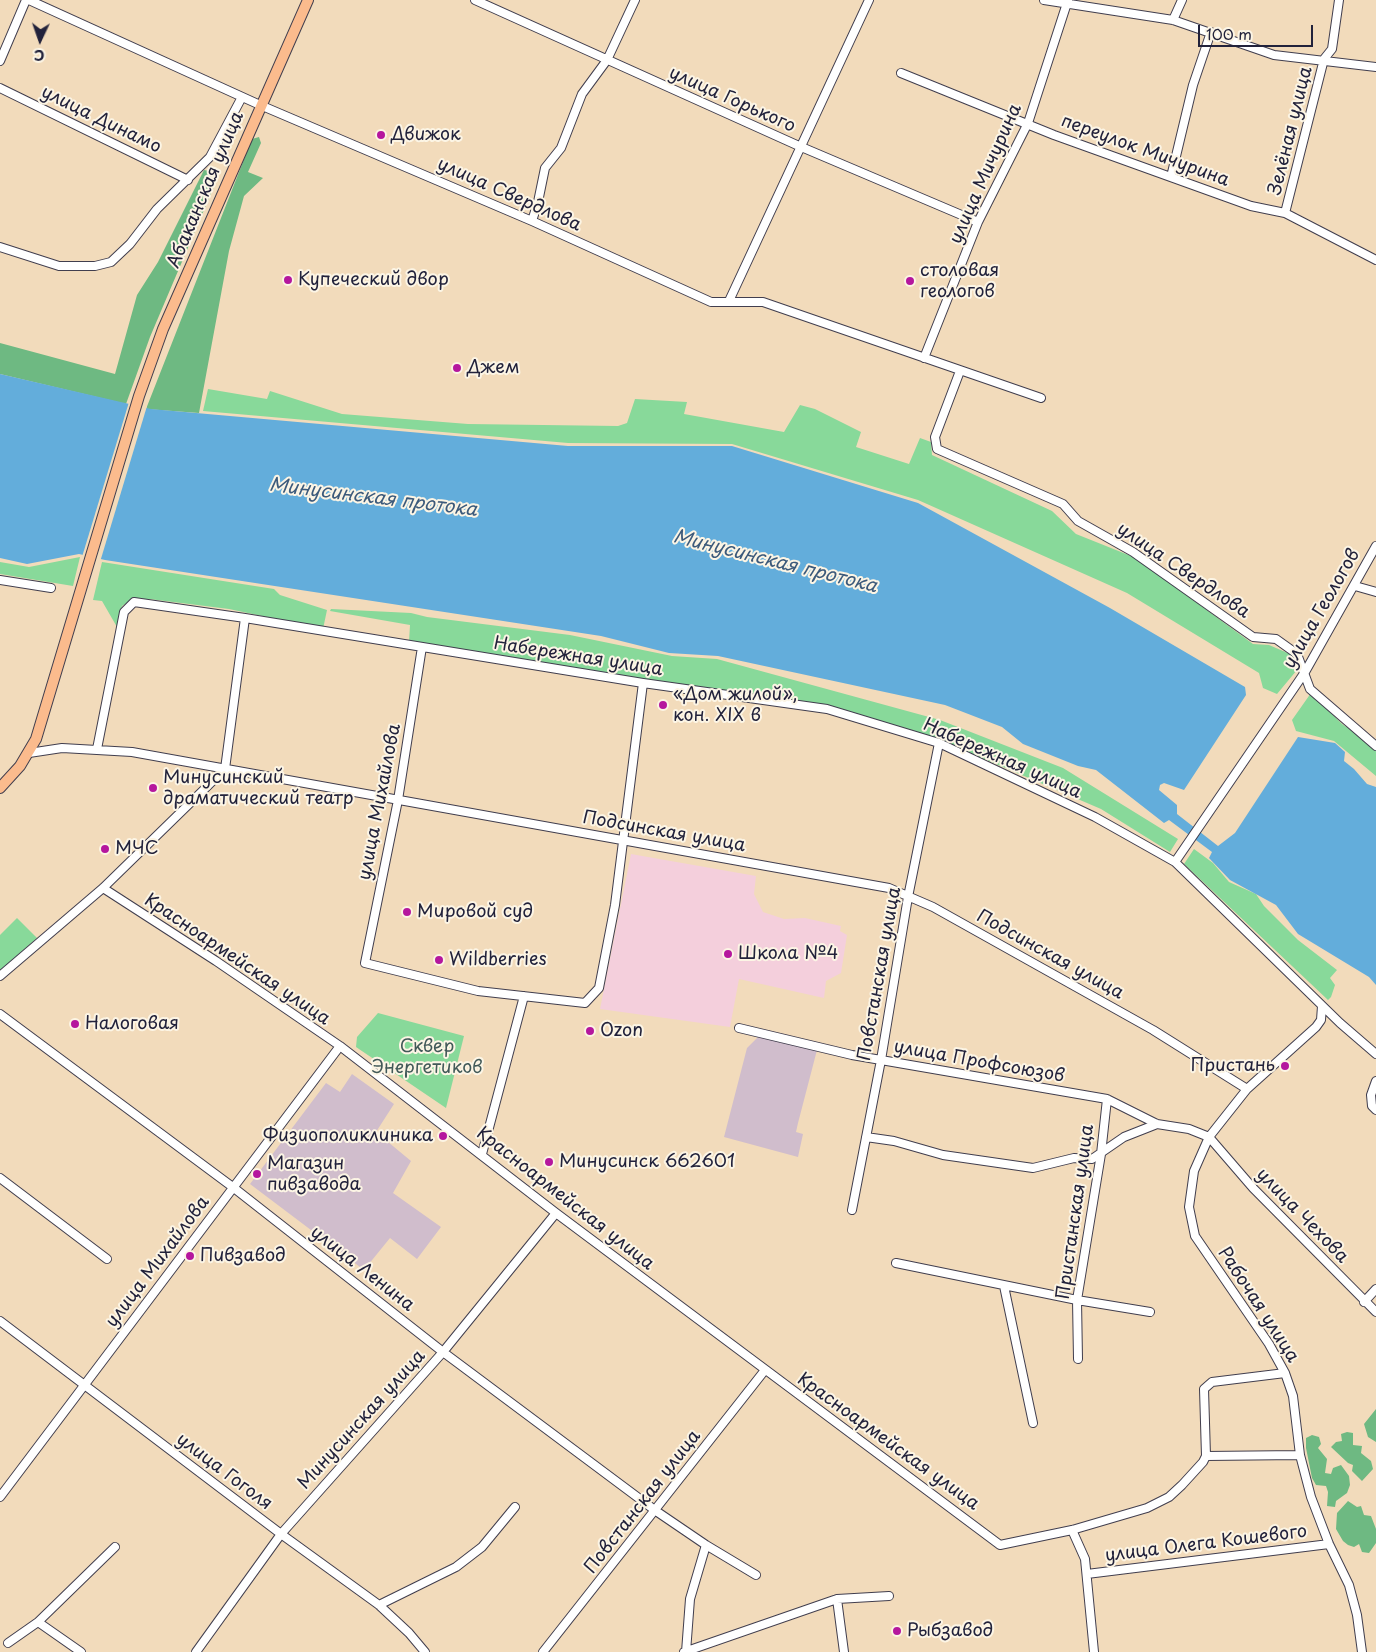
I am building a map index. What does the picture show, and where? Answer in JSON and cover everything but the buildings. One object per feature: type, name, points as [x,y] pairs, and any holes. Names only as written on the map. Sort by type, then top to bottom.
[{"type":"main road","name":"Абаканская улица","points":[[0,788],[29,753],[41,724],[139,396],[163,330],[260,105],[308,0]]},
{"type":"street","points":[[0,61],[27,0]]},
{"type":"street","name":"улица Свердлова","points":[[27,0],[260,105],[532,221],[711,302],[764,302],[1041,398]]},
{"type":"street","name":"улица Горького","points":[[475,0],[799,146],[978,222]]},
{"type":"street","points":[[532,221],[545,168],[561,148],[582,94],[607,60],[635,0]]},
{"type":"street","points":[[729,301],[799,146],[869,0]]},
{"type":"street","points":[[1044,0],[1067,2],[1173,20],[1274,55],[1376,67]]},
{"type":"street","points":[[1173,20],[1182,0]]},
{"type":"street","name":"Зелёная улица","points":[[1285,213],[1324,60],[1332,49],[1339,0]]},
{"type":"street","name":"улица Мичурина","points":[[924,358],[978,222],[1028,123],[1067,2]]},
{"type":"street","points":[[1172,177],[1193,85],[1211,32]]},
{"type":"street","name":"переулок Мичурина","points":[[901,73],[1028,123],[1251,206],[1285,213],[1376,260]]},
{"type":"street","name":"улица Динамо","points":[[0,88],[188,180]]},
{"type":"street","name":"Абаканская улица","points":[[0,247],[59,266],[95,266],[111,262],[158,209],[210,157],[242,97]]},
{"type":"street","name":"улица Свердлова","points":[[960,371],[935,438],[937,449],[1063,504],[1078,521],[1133,552],[1253,637],[1276,639],[1297,654],[1310,689],[1376,746]]},
{"type":"street","name":"улица Геологов","points":[[1175,862],[1305,672],[1376,546]]},
{"type":"street","points":[[0,580],[51,588]]},
{"type":"street","points":[[1355,586],[1376,592]]},
{"type":"street","name":"Набережная улица","points":[[97,749],[124,612],[127,606],[134,602],[245,618],[643,684],[827,709],[939,743],[1095,817],[1175,862],[1322,1006],[1376,1054]]},
{"type":"street","points":[[0,976],[103,888],[225,769],[245,618]]},
{"type":"street","name":"улица Михайлова","points":[[422,647],[398,800],[365,963],[478,991],[524,996]]},
{"type":"street","points":[[482,1154],[524,996],[585,1003],[599,988],[615,905],[643,684]]},
{"type":"street","name":"Повстанская улица","points":[[852,1210],[881,1060],[908,897],[939,743]]},
{"type":"street","name":"Подсинская улица","points":[[29,753],[62,748],[132,752],[889,888],[933,907],[1153,1030],[1247,1089]]},
{"type":"street","name":"Красноармейская улица","points":[[103,888],[216,961],[340,1046],[556,1213],[1000,1545],[1072,1530]]},
{"type":"street","points":[[1209,1137],[1247,1089],[1316,1027],[1321,1020],[1322,1006]]},
{"type":"street","name":"улица Ленина","points":[[0,1014],[234,1188],[443,1352],[656,1511],[706,1545],[756,1575]]},
{"type":"street","name":"улица Профсоюзов","points":[[739,1028],[881,1060],[1107,1099],[1157,1124],[1189,1129],[1209,1137]]},
{"type":"street","name":"улица Михайлова","points":[[0,1497],[84,1383],[340,1046]]},
{"type":"street","points":[[1376,1081],[1371,1095],[1372,1106],[1376,1110]]},
{"type":"street","name":"Пристанская улица","points":[[1078,1359],[1077,1300],[1107,1099]]},
{"type":"street","points":[[866,1137],[894,1141],[943,1155],[1033,1168],[1074,1158],[1092,1158],[1124,1138],[1157,1124]]},
{"type":"street","name":"Рабочая улица","points":[[1209,1137],[1194,1171],[1191,1189],[1189,1207],[1195,1236],[1269,1344],[1285,1373],[1293,1396],[1300,1455],[1311,1497],[1329,1544],[1348,1585],[1357,1615],[1362,1652]]},
{"type":"street","name":"улица Чехова","points":[[1209,1137],[1253,1188],[1376,1312]]},
{"type":"street","points":[[0,1178],[107,1259]]},
{"type":"street","name":"Минусинская улица","points":[[196,1652],[281,1534],[443,1352],[556,1213]]},
{"type":"street","points":[[896,1263],[1004,1286],[1150,1312]]},
{"type":"street","points":[[1004,1286],[1033,1423]]},
{"type":"street","points":[[1364,1302],[1376,1289]]},
{"type":"street","name":"улица Гоголя","points":[[0,1321],[281,1534],[380,1604],[409,1632],[425,1652]]},
{"type":"street","name":"Повстанская улица","points":[[543,1652],[656,1511],[765,1370]]},
{"type":"street","points":[[1094,1652],[1088,1574],[1083,1551],[1072,1530],[1156,1504],[1182,1485],[1203,1462],[1206,1456],[1204,1389],[1212,1382],[1285,1373]]},
{"type":"street","points":[[1206,1456],[1300,1455]]},
{"type":"street","points":[[380,1604],[456,1567],[482,1547],[515,1507]]},
{"type":"street","name":"улица Олега Кошевого","points":[[1088,1574],[1329,1544]]},
{"type":"street","points":[[706,1545],[690,1600],[685,1652],[837,1599],[889,1596]]},
{"type":"street","points":[[8,1643],[38,1622],[115,1547]]},
{"type":"street","points":[[837,1599],[844,1652]]},
{"type":"street","points":[[38,1622],[81,1652]]},
{"type":"street","points":[[0,1637],[8,1643],[10,1652]]},
{"type":"shaded area","name":"Школа №4","points":[[631,854],[756,876],[754,894],[763,912],[784,919],[805,918],[841,926],[840,931],[847,935],[841,973],[826,981],[824,998],[739,979],[730,1027],[600,1009]]},
{"type":"shaded area","points":[[758,1037],[817,1050],[796,1132],[803,1134],[798,1157],[724,1137],[747,1048]]},
{"type":"shaded area","name":"Пивзавод","points":[[352,1074],[394,1104],[376,1132],[411,1161],[393,1193],[441,1227],[417,1259],[390,1238],[364,1270],[250,1184],[326,1083],[340,1092]]},
{"type":"green space","points":[[259,137],[261,143],[248,172],[263,178],[244,196],[229,251],[199,413],[146,409],[252,139]]},
{"type":"green space","points":[[204,170],[215,172],[215,184],[150,337],[126,404],[0,374],[0,343],[115,374],[137,295],[158,262]]},
{"type":"green space","points":[[208,389],[267,399],[270,391],[342,414],[468,424],[618,426],[627,423],[635,399],[687,402],[684,414],[784,432],[800,405],[815,409],[861,432],[856,447],[909,464],[920,438],[931,442],[932,455],[1052,511],[1076,534],[1136,558],[1253,644],[1269,645],[1290,654],[1297,670],[1277,694],[1263,688],[1259,673],[1127,593],[918,500],[732,444],[568,443],[203,411]]},
{"type":"green space","points":[[80,557],[73,586],[0,574],[0,562],[29,567]]},
{"type":"green space","points":[[102,562],[274,589],[280,595],[327,610],[323,629],[229,609],[149,599],[133,599],[122,606],[117,627],[102,601],[93,600]]},
{"type":"green space","points":[[331,609],[411,613],[427,617],[570,635],[672,656],[717,659],[940,720],[1063,768],[1178,839],[1170,852],[1101,809],[940,740],[826,706],[644,681],[409,642],[410,625],[330,611]]},
{"type":"green space","points":[[1311,693],[1342,724],[1376,747],[1376,776],[1334,741],[1296,731],[1292,720]]},
{"type":"green space","points":[[1194,849],[1213,863],[1229,882],[1256,894],[1264,906],[1298,940],[1337,970],[1330,978],[1335,985],[1328,1000],[1184,864]]},
{"type":"green space","points":[[17,918],[37,938],[0,971],[0,935]]},
{"type":"green space","name":"Сквер Энергетиков","points":[[378,1013],[464,1036],[446,1108],[356,1047],[357,1037]]},
{"type":"green space","points":[[1376,1409],[1376,1442],[1368,1437],[1364,1424]]},
{"type":"green space","points":[[1353,1433],[1353,1445],[1362,1446],[1361,1453],[1371,1461],[1373,1469],[1362,1481],[1352,1471],[1353,1465],[1348,1463],[1331,1447],[1336,1442],[1342,1441],[1341,1434]]},
{"type":"green space","points":[[1312,1435],[1319,1437],[1321,1444],[1318,1448],[1327,1459],[1325,1473],[1331,1474],[1333,1468],[1341,1465],[1349,1476],[1350,1485],[1347,1493],[1336,1501],[1335,1507],[1327,1506],[1328,1492],[1326,1486],[1316,1485],[1312,1478],[1306,1438]]},
{"type":"green space","points":[[1348,1501],[1357,1507],[1361,1506],[1364,1515],[1371,1516],[1376,1529],[1376,1543],[1369,1553],[1362,1552],[1359,1544],[1354,1547],[1348,1545],[1343,1541],[1336,1529],[1337,1513]]},
{"type":"water","name":"Минусинская протока","points":[[0,374],[151,409],[568,446],[732,446],[918,503],[1110,608],[1245,687],[1246,695],[1184,790],[1164,783],[1160,785],[1159,790],[1177,805],[1177,814],[1218,846],[1235,833],[1298,737],[1335,743],[1345,752],[1344,761],[1367,784],[1376,787],[1376,985],[1369,977],[1298,934],[1276,905],[1230,880],[1209,858],[1212,852],[1169,820],[1164,823],[1096,770],[1078,766],[1023,744],[1002,727],[945,705],[718,656],[669,653],[601,636],[105,560],[79,554],[27,564],[0,558]]},
{"type":"pier","points":[[129,402],[147,406],[100,562],[82,557]]},
{"type":"place","name":"Движок","points":[[381,135]]},
{"type":"place","name":"Купеческий двор","points":[[288,280]]},
{"type":"place","name":"столовая геологов","points":[[910,281]]},
{"type":"place","name":"Джем","points":[[457,368]]},
{"type":"place","name":"«Дом жилой», кон. ХIХ в","points":[[663,705]]},
{"type":"place","name":"Минусинский драматический театр","points":[[153,788]]},
{"type":"place","name":"МЧС","points":[[105,849]]},
{"type":"place","name":"Мировой суд","points":[[407,912]]},
{"type":"place","name":"Школа №4","points":[[728,954]]},
{"type":"place","name":"Wildberries","points":[[439,960]]},
{"type":"place","name":"Налоговая","points":[[75,1024]]},
{"type":"place","name":"Ozon","points":[[590,1031]]},
{"type":"place","name":"Пристань","points":[[1285,1066]]},
{"type":"place","name":"Физиополиклиника","points":[[443,1136]]},
{"type":"place","name":"Минусинск 662601","points":[[549,1162]]},
{"type":"place","name":"Магазин пивзавода","points":[[257,1174]]},
{"type":"place","name":"Пивзавод","points":[[190,1256]]},
{"type":"place","name":"Рыбзавод","points":[[897,1631]]}]
